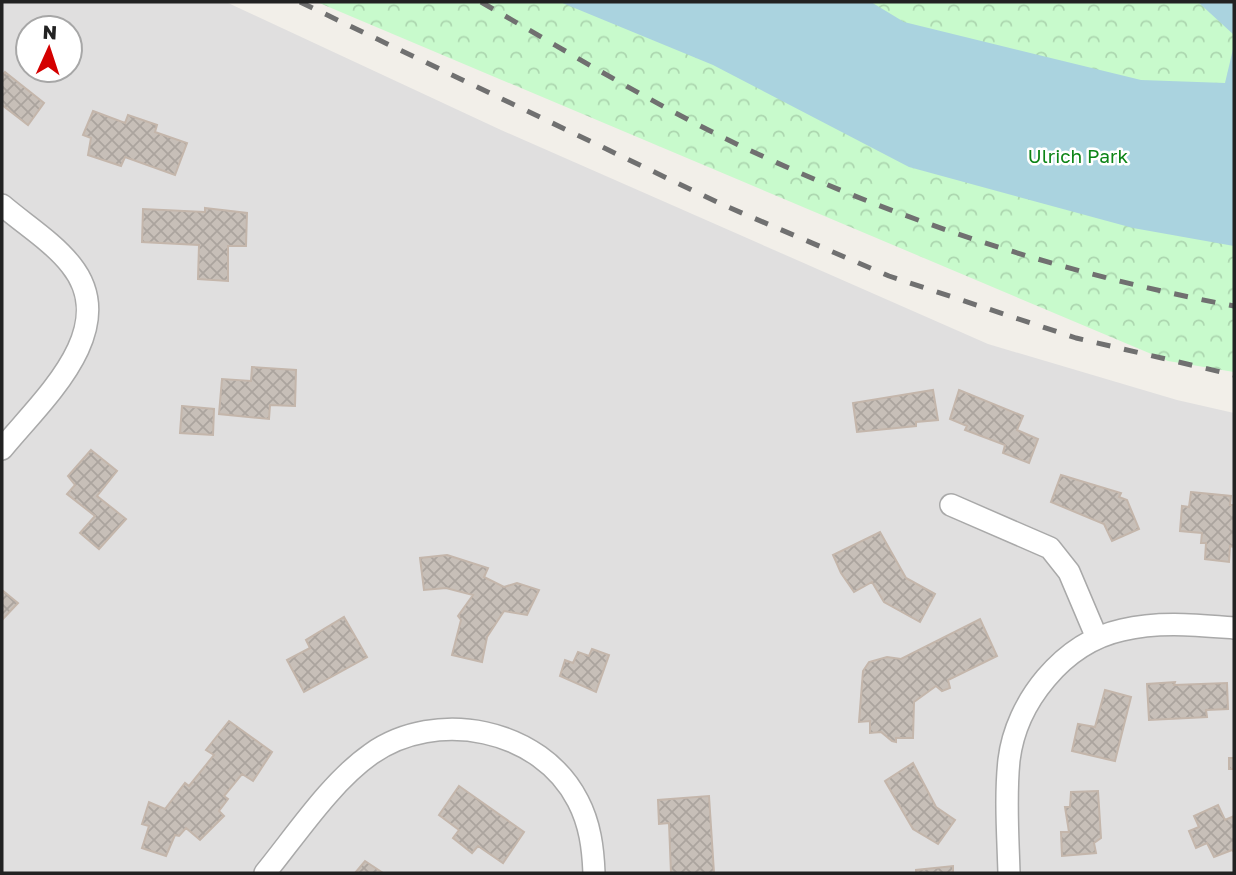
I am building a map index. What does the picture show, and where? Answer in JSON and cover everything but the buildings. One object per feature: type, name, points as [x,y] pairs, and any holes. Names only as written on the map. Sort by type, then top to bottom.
[{"type":"street","points":[[2,205],[73,267],[86,296],[88,313],[80,349],[2,449]]},
{"type":"street","points":[[951,505],[1050,548],[1069,572],[1097,638]]},
{"type":"street","points":[[1009,873],[1007,787],[1016,731],[1042,683],[1068,658],[1097,638],[1150,625],[1234,628]]},
{"type":"street","points":[[265,873],[350,771],[371,754],[411,734],[450,728],[473,729],[516,744],[536,755],[568,785],[586,820],[593,873]]},
{"type":"shaded area","points":[[2,2],[226,2],[501,130],[988,344],[1177,400],[1234,413],[1234,873],[2,873]]},
{"type":"green space","name":"Ulrich Park","points":[[317,2],[1234,2],[1234,372],[1168,361]]},
{"type":"water","points":[[560,2],[871,2],[904,22],[1141,80],[1225,83],[1234,45],[1234,246],[1133,228],[909,167],[713,65]]},
{"type":"water","points":[[1198,2],[1234,2],[1234,35]]},
{"type":"railway","points":[[300,2],[721,204],[889,276],[1076,338],[1234,375]]},
{"type":"railway","points":[[481,2],[689,120],[760,155],[875,204],[1052,263],[1234,306]]}]
